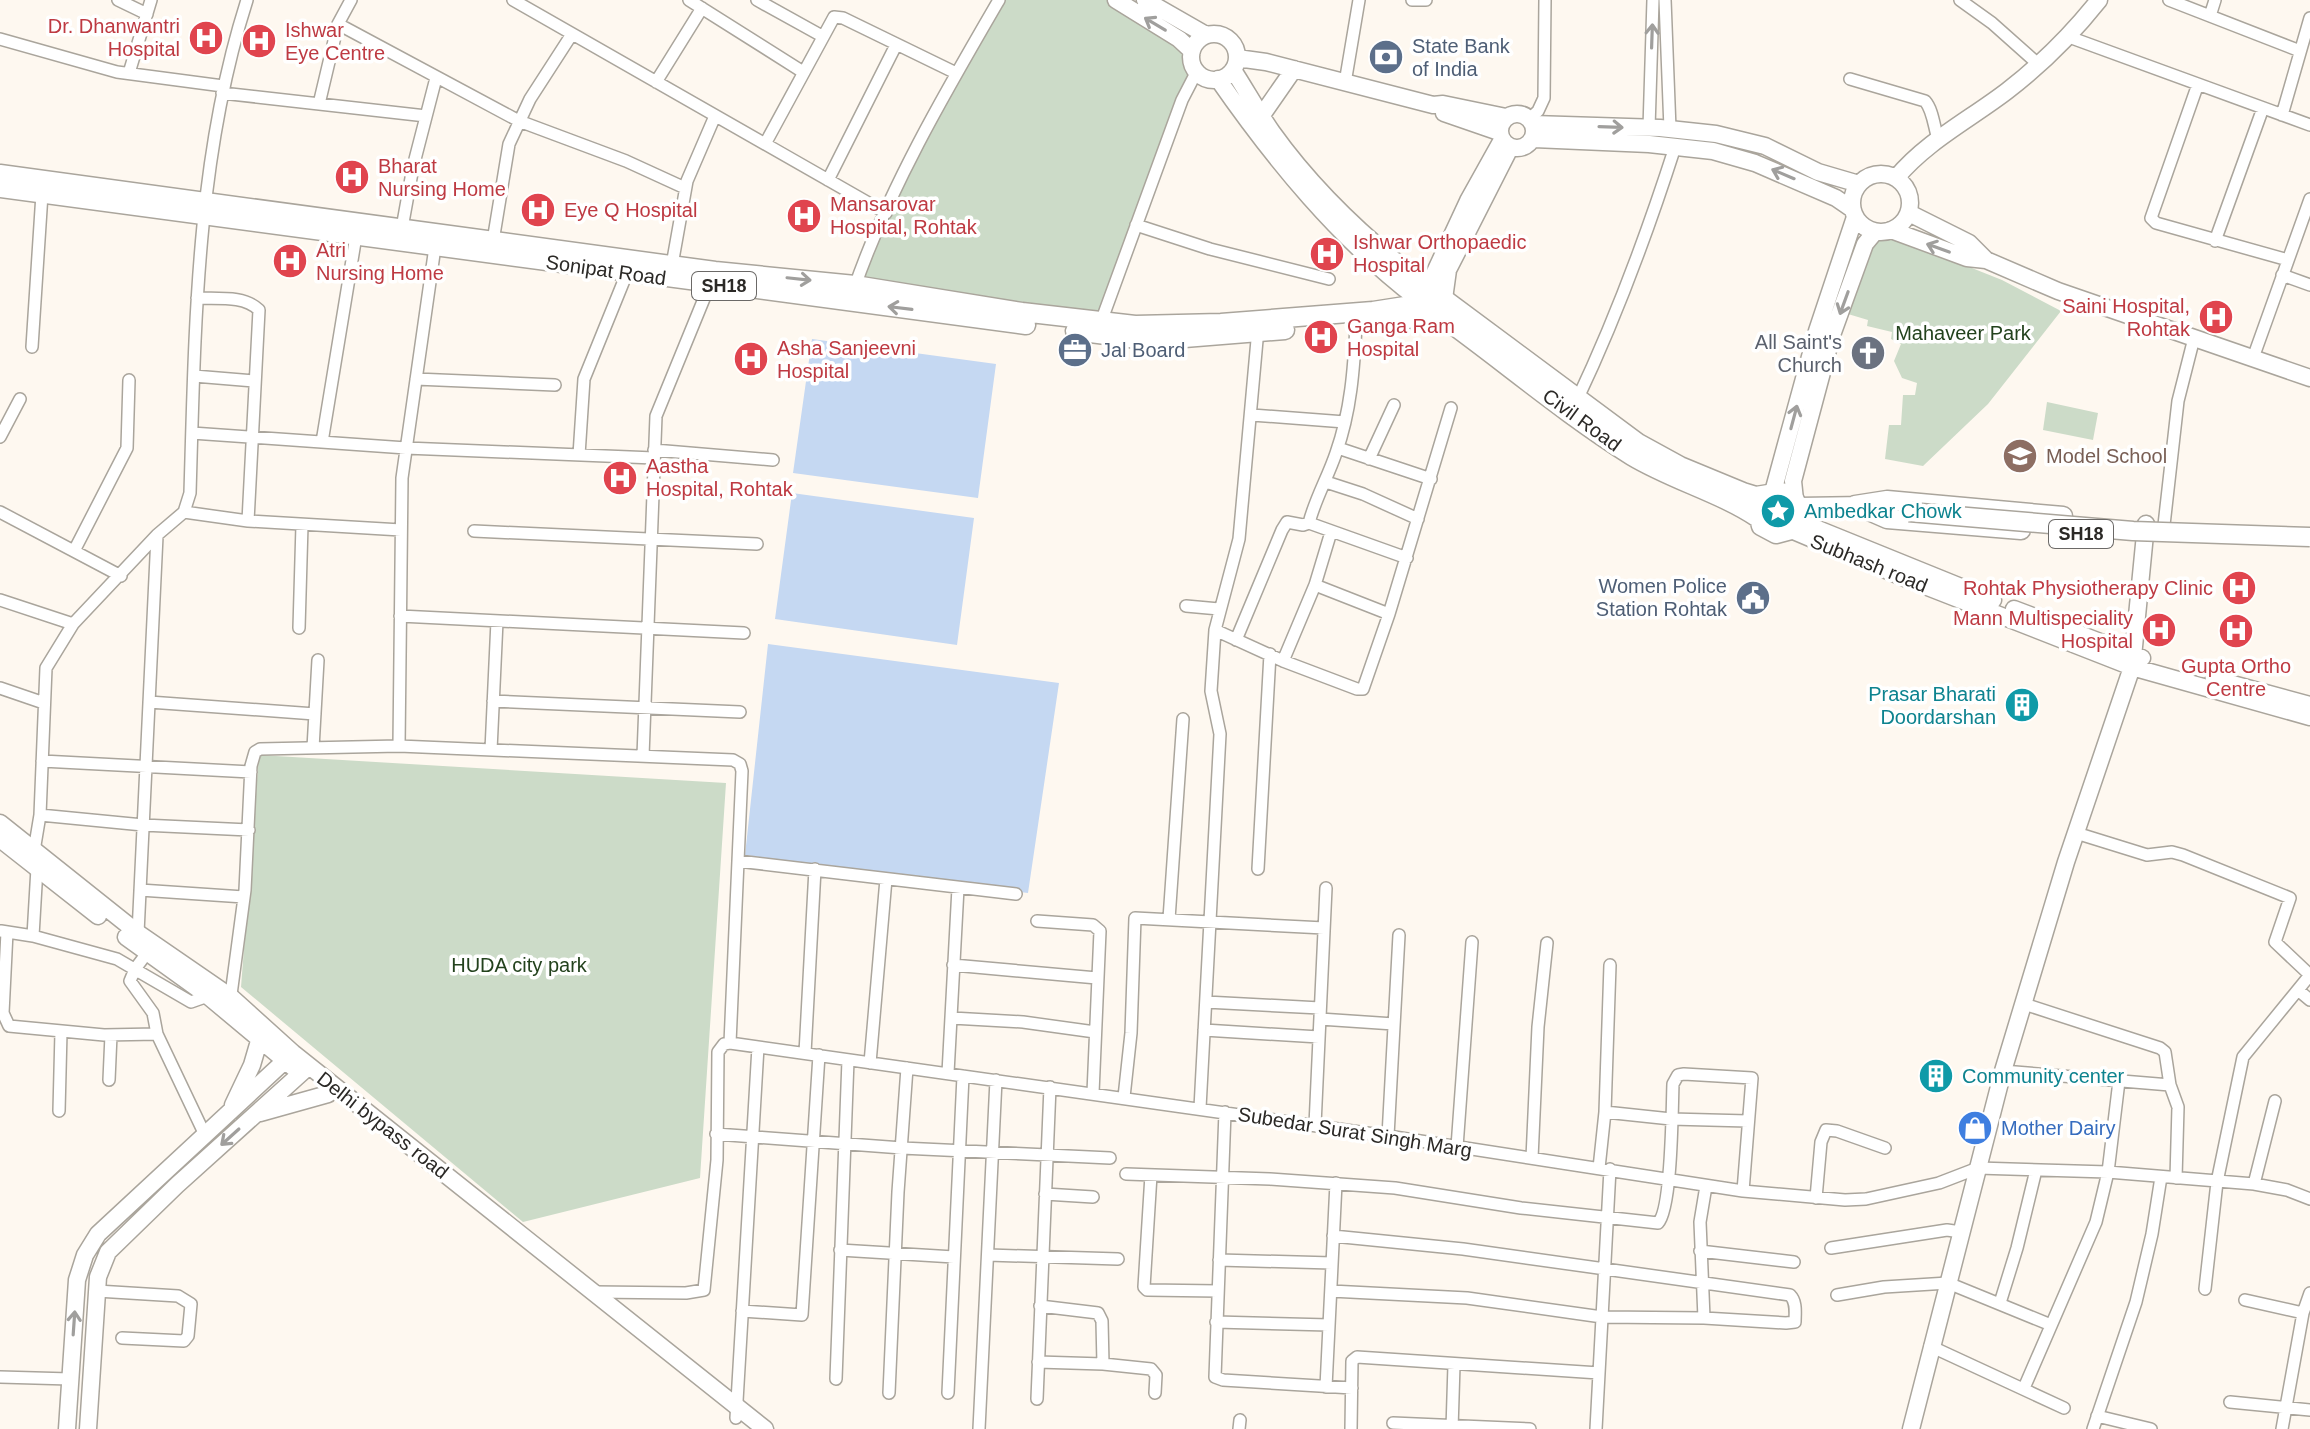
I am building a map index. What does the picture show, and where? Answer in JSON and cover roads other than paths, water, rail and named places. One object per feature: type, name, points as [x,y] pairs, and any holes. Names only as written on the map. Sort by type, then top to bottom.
[{"type":"main road","name":"Sonipat Road","points":[[0,174],[356,236],[710,284],[853,294]]},
{"type":"main road","name":"Sonipat Road","points":[[0,188],[402,228],[672,265],[1021,318],[1137,339],[1258,327],[1405,306],[1423,294]]},
{"type":"main road","name":"Civil Road","points":[[1423,294],[1638,443],[1680,466],[1743,492],[1769,494]]},
{"type":"main road","name":"Civil Road","points":[[1439,305],[1631,455],[1758,518]]},
{"type":"main road","name":"Sonipat Road","points":[[1021,318],[1258,327],[1356,324],[1408,319],[1439,305]]},
{"type":"main road","name":"SH18","points":[[1769,494],[1781,492],[1796,514]]},
{"type":"main road","points":[[1758,518],[1757,510],[1769,494]]},
{"type":"main road","name":"SH18","points":[[1758,518],[1761,526],[1776,534],[1796,514],[1887,500],[2152,529],[2310,540]]},
{"type":"main road","points":[[1855,505],[2133,531],[2310,540]]},
{"type":"main road","name":"SH18","points":[[2152,529],[2310,531]]},
{"type":"street","points":[[118,0],[147,14]]},
{"type":"street","points":[[129,73],[151,0]]},
{"type":"street","points":[[33,936],[46,668],[73,624],[157,535],[184,512],[190,493],[197,298],[205,209],[229,54],[247,0]]},
{"type":"street","points":[[319,104],[338,24],[351,0]]},
{"type":"street","points":[[513,0],[886,213]]},
{"type":"street","points":[[689,0],[803,72]]},
{"type":"street","points":[[757,0],[822,36]]},
{"type":"street","points":[[853,294],[886,213],[956,73],[999,0]]},
{"type":"street","points":[[1116,0],[1179,39],[1192,51]]},
{"type":"street","points":[[1145,0],[1206,35],[1222,35],[1229,39],[1233,44],[1229,69],[1299,186],[1329,221],[1423,294]]},
{"type":"street","points":[[1345,83],[1359,0]]},
{"type":"street","points":[[1412,0],[1426,0]]},
{"type":"street","points":[[1206,35],[1197,41],[1191,62],[1208,79],[1229,69],[1294,69],[1433,105],[1441,112],[1504,134],[1526,147],[1544,98],[1545,0]]},
{"type":"street","points":[[1649,128],[1653,0]]},
{"type":"street","points":[[1665,0],[1670,129]]},
{"type":"street","points":[[1960,0],[1992,23],[2038,64]]},
{"type":"street","points":[[1896,178],[1911,160],[2007,91],[2069,37],[2099,0]]},
{"type":"street","points":[[2169,0],[2300,51]]},
{"type":"street","points":[[2210,16],[2215,0]]},
{"type":"street","points":[[656,82],[702,8]]},
{"type":"street","points":[[765,144],[831,19],[838,17],[956,73]]},
{"type":"street","points":[[2282,115],[2310,18]]},
{"type":"street","points":[[338,24],[519,121],[626,161],[685,188]]},
{"type":"street","points":[[493,241],[509,144],[530,99],[572,34]]},
{"type":"street","points":[[2069,37],[2310,125]]},
{"type":"street","points":[[0,39],[129,73],[223,90],[426,116]]},
{"type":"street","points":[[828,180],[896,45]]},
{"type":"street","points":[[1229,69],[1309,179],[1423,294]]},
{"type":"street","points":[[1262,115],[1294,69]]},
{"type":"street","points":[[1101,322],[1182,100],[1197,71]]},
{"type":"street","points":[[402,228],[436,78]]},
{"type":"street","points":[[1850,79],[1925,101],[1930,106],[1938,139]]},
{"type":"street","points":[[2198,84],[2151,216],[2156,223],[2288,260]]},
{"type":"street","points":[[2215,241],[2263,108]]},
{"type":"street","points":[[1423,294],[1504,134],[1520,114],[1532,127],[1713,151],[1755,163],[1836,198],[1867,229],[1883,231],[1967,258],[1986,260],[2058,291],[2310,378]]},
{"type":"street","points":[[672,265],[685,188],[715,116]]},
{"type":"street","points":[[1532,127],[1649,128],[1716,134],[1765,146],[1818,172],[1859,184]]},
{"type":"street","points":[[1439,305],[1448,270],[1504,134]]},
{"type":"street","points":[[1577,400],[1605,341],[1648,230],[1675,147]]},
{"type":"street","points":[[1769,494],[1853,213],[1854,192],[1870,176],[1883,174],[1896,178],[1906,187],[1910,200],[1909,213],[1902,224],[1883,231],[1865,244],[1832,335],[1793,481],[1796,514]]},
{"type":"street","points":[[32,347],[42,194]]},
{"type":"street","points":[[2253,358],[2309,205]]},
{"type":"street","points":[[1909,213],[1969,243],[1986,260]]},
{"type":"street","points":[[1136,225],[1210,249],[1329,279]]},
{"type":"street","points":[[322,442],[356,236]]},
{"type":"street","points":[[399,746],[402,478],[435,247]]},
{"type":"street","points":[[579,455],[584,379],[627,273]]},
{"type":"street","points":[[2282,275],[2310,285]]},
{"type":"street","points":[[643,756],[656,416],[710,284]]},
{"type":"street","points":[[197,298],[241,300],[259,310],[248,521]]},
{"type":"street","points":[[1309,523],[1345,422],[1352,392],[1356,324]]},
{"type":"street","points":[[1200,1108],[1220,734],[1211,691],[1215,630],[1239,539],[1258,327]]},
{"type":"street","points":[[1911,1429],[2003,1071],[2133,661],[2152,529],[2194,338]]},
{"type":"street","points":[[194,376],[254,381]]},
{"type":"street","points":[[416,379],[555,385]]},
{"type":"street","points":[[74,551],[127,448],[129,380]]},
{"type":"street","points":[[1,434],[20,399]]},
{"type":"street","points":[[1369,459],[1394,405]]},
{"type":"street","points":[[1215,630],[1283,661],[1360,690],[1365,686],[1451,408]]},
{"type":"street","points":[[1252,415],[1345,422]]},
{"type":"street","points":[[192,433],[406,448],[773,460]]},
{"type":"street","points":[[1338,448],[1431,479]]},
{"type":"street","points":[[1326,482],[1363,494],[1418,519]]},
{"type":"street","points":[[0,512],[121,576]]},
{"type":"street","points":[[184,512],[248,521],[401,530]]},
{"type":"street","name":"Subhash road","points":[[1796,514],[1855,552],[2133,661],[2310,717]]},
{"type":"street","points":[[1236,640],[1287,522],[1309,523],[1407,558]]},
{"type":"street","points":[[299,628],[302,525]]},
{"type":"street","points":[[474,531],[757,544]]},
{"type":"street","points":[[1283,661],[1315,585],[1331,532]]},
{"type":"street","points":[[138,933],[157,535]]},
{"type":"street","points":[[1315,585],[1389,614]]},
{"type":"street","points":[[0,600],[73,624]]},
{"type":"street","points":[[1186,606],[1219,609]]},
{"type":"street","points":[[400,616],[744,633]]},
{"type":"street","points":[[491,750],[497,621]]},
{"type":"street","points":[[1258,869],[1270,654]]},
{"type":"street","points":[[313,748],[318,660]]},
{"type":"street","name":"Subhash road","points":[[2133,661],[2310,705]]},
{"type":"street","points":[[0,688],[44,703]]},
{"type":"street","points":[[493,701],[740,712]]},
{"type":"street","points":[[149,702],[315,714]]},
{"type":"street","points":[[1169,919],[1183,719]]},
{"type":"street","points":[[230,1005],[244,897],[251,772],[253,757],[260,749],[399,746],[725,759],[740,764],[730,1043],[724,1044],[718,1052],[717,1160],[704,1290],[686,1293],[594,1292]]},
{"type":"street","points":[[42,761],[251,772]]},
{"type":"street","points":[[40,815],[143,825],[249,830]]},
{"type":"street","name":"Delhi bypass road","points":[[0,823],[36,859],[147,953],[208,996],[230,1005],[259,1041],[289,1057]]},
{"type":"street","points":[[2076,833],[2147,855],[2172,852],[2183,855],[2290,898],[2275,942],[2310,975],[2243,1057],[2217,1182],[2205,1289]]},
{"type":"street","name":"Delhi bypass road","points":[[0,839],[36,859],[138,933],[230,1005],[305,1070],[594,1292],[740,1418]]},
{"type":"street","points":[[738,861],[1016,894]]},
{"type":"street","points":[[805,1053],[815,869]]},
{"type":"street","points":[[870,1063],[886,879]]},
{"type":"street","points":[[948,1073],[958,888]]},
{"type":"street","points":[[1315,1125],[1326,888]]},
{"type":"street","points":[[140,890],[244,897]]},
{"type":"street","points":[[1124,1097],[1131,1033],[1134,921],[1139,916],[1324,928]]},
{"type":"street","points":[[1037,921],[1098,927],[1100,931],[1093,1093]]},
{"type":"street","points":[[157,1034],[111,1035],[9,1026],[5,1021],[4,932],[99,953],[135,969],[191,1002],[208,996]]},
{"type":"street","points":[[1388,1136],[1399,935]]},
{"type":"street","points":[[1457,1147],[1472,942]]},
{"type":"street","points":[[1532,1158],[1538,1027],[1547,943]]},
{"type":"street","points":[[147,953],[130,978],[131,985],[153,1013],[157,1034],[205,1135]]},
{"type":"street","points":[[953,965],[1097,978]]},
{"type":"street","points":[[1596,1429],[1607,1219],[1605,1112],[1610,965]]},
{"type":"street","points":[[2298,990],[2310,1000]]},
{"type":"street","points":[[1206,1002],[1394,1024]]},
{"type":"street","points":[[2024,1004],[2165,1052],[2170,1085],[2178,1107],[2176,1178]]},
{"type":"street","points":[[952,1018],[1023,1022],[1095,1032]]},
{"type":"street","points":[[1204,1030],[1319,1037]]},
{"type":"street","points":[[59,1111],[61,1032]]},
{"type":"street","points":[[109,1080],[111,1035]]},
{"type":"street","points":[[228,1113],[252,1065],[259,1041]]},
{"type":"street","name":"Subedar Surat Singh Marg","points":[[730,1043],[1200,1108],[1743,1191],[1866,1199],[1939,1183],[1978,1168]]},
{"type":"street","points":[[740,1418],[742,1311],[758,1047]]},
{"type":"street","points":[[742,1311],[802,1315],[819,1055]]},
{"type":"street","points":[[67,1429],[77,1280],[85,1255],[98,1234],[289,1057]]},
{"type":"street","points":[[836,1379],[848,1060]]},
{"type":"street","points":[[889,1393],[907,1068]]},
{"type":"street","points":[[88,1429],[98,1277],[108,1252],[305,1070]]},
{"type":"street","name":"Delhi bypass road","points":[[305,1070],[328,1094],[740,1418],[765,1429]]},
{"type":"street","points":[[2003,1071],[2170,1085]]},
{"type":"street","points":[[1126,1174],[1395,1188],[1607,1219],[1660,1222],[1668,1179],[1673,1084],[1678,1075],[1684,1074],[1752,1078],[1743,1191]]},
{"type":"street","points":[[948,1393],[963,1076]]},
{"type":"street","points":[[979,1429],[996,1080]]},
{"type":"street","points":[[2024,1388],[2096,1222],[2108,1172],[2119,1081]]},
{"type":"street","points":[[1037,1399],[1050,1087]]},
{"type":"street","points":[[256,1114],[328,1094]]},
{"type":"street","points":[[2254,1184],[2275,1101]]},
{"type":"street","points":[[1225,1112],[1215,1377],[1352,1388]]},
{"type":"street","points":[[1605,1112],[1671,1119],[1748,1121]]},
{"type":"street","points":[[1816,1198],[1821,1142],[1826,1130],[1885,1148]]},
{"type":"street","points":[[716,1134],[902,1148],[1110,1158]]},
{"type":"street","points":[[1978,1168],[2108,1172],[2254,1184],[2287,1190],[2310,1199]]},
{"type":"street","points":[[2000,1303],[2036,1170]]},
{"type":"street","points":[[1151,1175],[1144,1287],[1147,1290],[1218,1291]]},
{"type":"street","points":[[2093,1429],[2136,1302],[2161,1177]]},
{"type":"street","points":[[1326,1387],[1336,1183]]},
{"type":"street","points":[[1704,1318],[1700,1222],[1706,1186]]},
{"type":"street","points":[[1045,1194],[1093,1197]]},
{"type":"street","points":[[1831,1248],[1947,1230],[1961,1232]]},
{"type":"street","points":[[1331,1291],[1467,1298],[1602,1317],[1795,1322],[1795,1302],[1790,1295],[1463,1249],[1333,1236]]},
{"type":"street","points":[[840,1250],[954,1257]]},
{"type":"street","points":[[1700,1251],[1794,1262]]},
{"type":"street","points":[[988,1255],[1118,1259]]},
{"type":"street","points":[[1219,1260],[1332,1263]]},
{"type":"street","points":[[1837,1295],[1884,1287],[1948,1283],[2051,1325]]},
{"type":"street","points":[[97,1291],[178,1296],[191,1304],[188,1336],[184,1341],[122,1338]]},
{"type":"street","points":[[2282,1429],[2303,1313],[2310,1293]]},
{"type":"street","points":[[2245,1300],[2303,1313]]},
{"type":"street","points":[[1040,1306],[1098,1313],[1102,1321],[1103,1364]]},
{"type":"street","points":[[1216,1322],[1329,1325]]},
{"type":"street","points":[[1930,1346],[2064,1408]]},
{"type":"street","points":[[1351,1429],[1352,1361],[1357,1357],[1599,1373]]},
{"type":"street","points":[[1038,1362],[1151,1369],[1156,1375],[1155,1393]]},
{"type":"street","points":[[1452,1427],[1454,1365]]},
{"type":"street","points":[[0,1377],[70,1379]]},
{"type":"street","points":[[2230,1402],[2310,1410]]},
{"type":"street","points":[[2097,1416],[2151,1429]]},
{"type":"street","points":[[1393,1423],[1530,1429]]},
{"type":"water","points":[[812,339],[996,364],[978,498],[793,473]]},
{"type":"water","points":[[792,493],[974,518],[957,645],[775,619]]},
{"type":"water","points":[[768,644],[1059,683],[1028,893],[745,855]]},
{"type":"place","name":"Dr. Dhanwantri Hospital","points":[[206,38]]},
{"type":"place","name":"Ishwar Eye Centre","points":[[259,41]]},
{"type":"place","name":"State Bank of India","points":[[1386,57]]},
{"type":"place","name":"Bharat Nursing Home","points":[[352,177]]},
{"type":"place","name":"Eye Q Hospital","points":[[538,210]]},
{"type":"place","name":"Mansarovar Hospital, Rohtak","points":[[804,216]]},
{"type":"place","name":"Ishwar Orthopaedic Hospital","points":[[1327,254]]},
{"type":"place","name":"Atri Nursing Home","points":[[290,261]]},
{"type":"place","name":"Saini Hospital, Rohtak","points":[[2216,317]]},
{"type":"place","name":"Ganga Ram Hospital","points":[[1321,337]]},
{"type":"place","name":"Jal Board","points":[[1075,350]]},
{"type":"place","name":"All Saint's Church","points":[[1868,353]]},
{"type":"place","name":"Asha Sanjeevni Hospital","points":[[751,359]]},
{"type":"place","name":"Model School","points":[[2020,456]]},
{"type":"place","name":"Aastha Hospital, Rohtak","points":[[620,478]]},
{"type":"place","name":"Ambedkar Chowk","points":[[1778,511]]},
{"type":"place","name":"Rohtak Physiotherapy Clinic","points":[[2239,588]]},
{"type":"place","name":"Women Police Station Rohtak","points":[[1753,598]]},
{"type":"place","name":"Mann Multispeciality Hospital","points":[[2159,630]]},
{"type":"place","name":"Gupta Ortho Centre","points":[[2236,631]]},
{"type":"place","name":"Prasar Bharati Doordarshan","points":[[2022,705]]},
{"type":"place","name":"Community center","points":[[1936,1076]]},
{"type":"place","name":"Mother Dairy","points":[[1975,1128]]},
{"type":"park label","name":"Mahaveer Park","points":[[1963,333]]},
{"type":"park label","name":"HUDA city park","points":[[519,965]]}]
